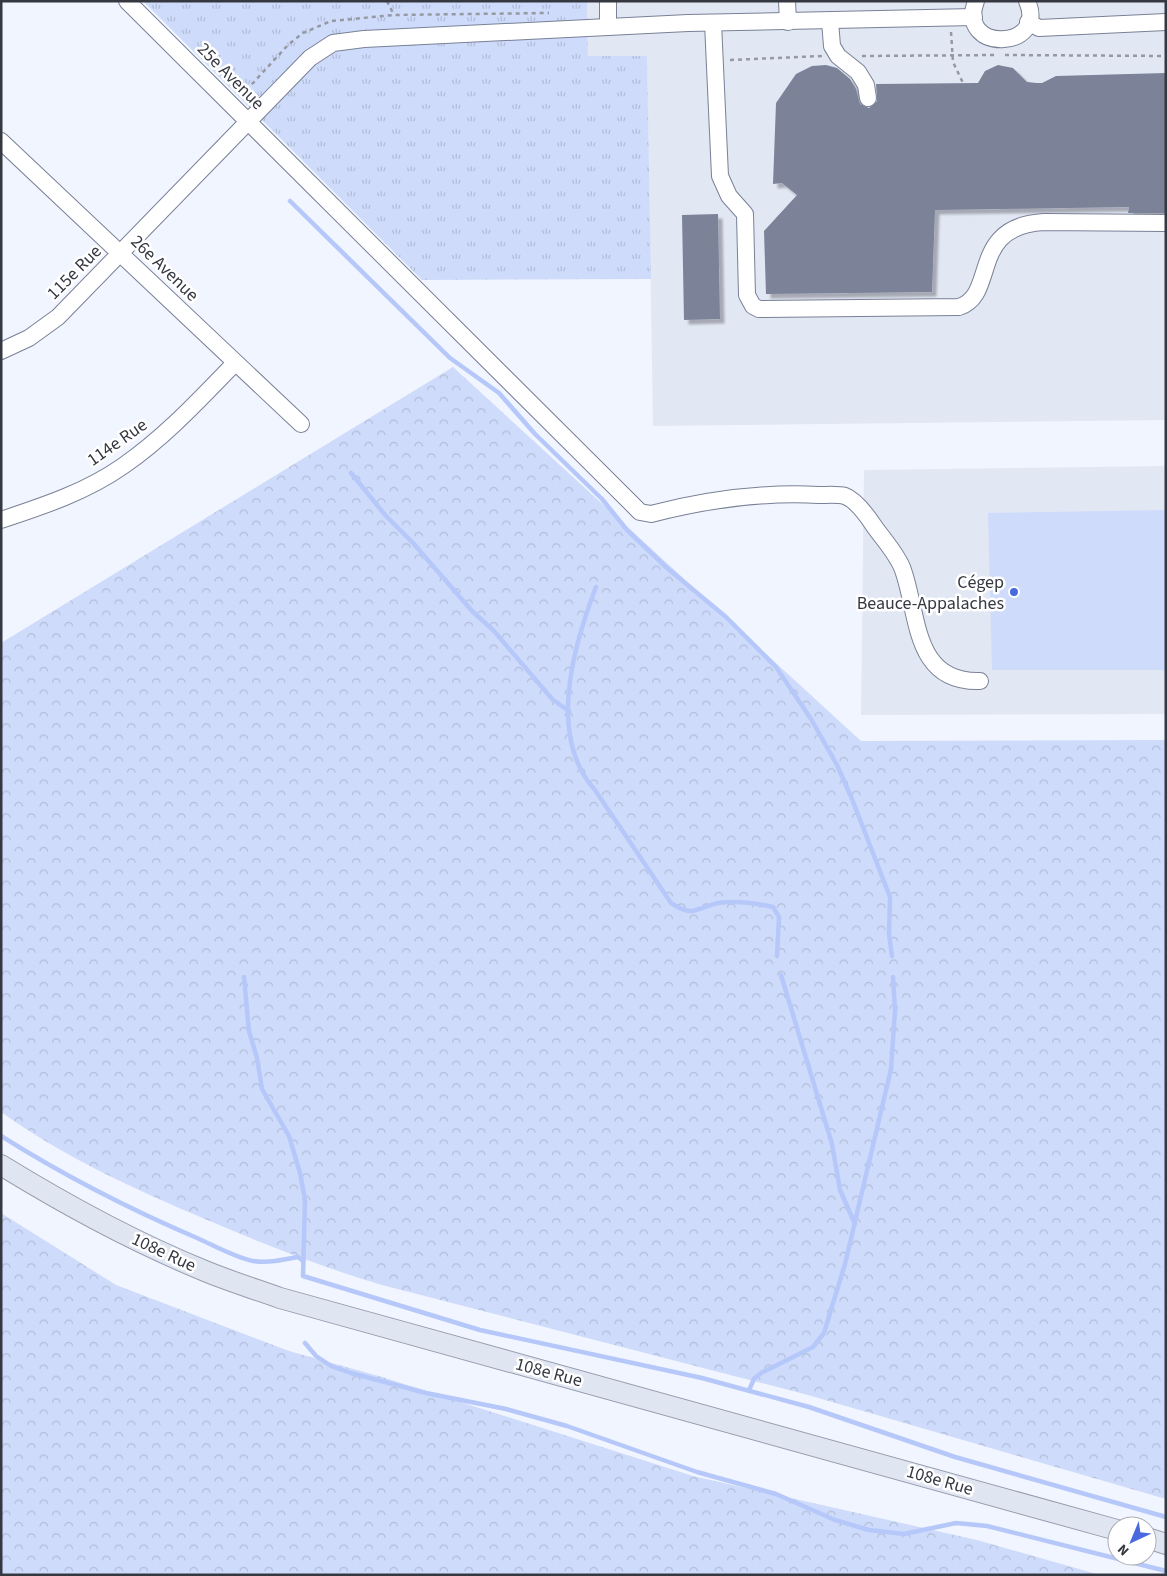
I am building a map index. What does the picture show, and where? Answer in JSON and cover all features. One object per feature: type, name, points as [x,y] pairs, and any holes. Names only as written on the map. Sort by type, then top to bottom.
[{"type":"main road","name":"108e Rue","points":[[1,1165],[46,1193],[125,1234],[204,1271],[280,1298],[1107,1527]]},
{"type":"street","name":"25e Avenue","points":[[127,1],[640,512],[651,514],[734,498],[787,494],[846,496],[867,515],[903,568],[912,614],[930,658],[946,676],[963,681],[980,681]]},
{"type":"street","points":[[608,1],[608,27]]},
{"type":"street","points":[[787,1],[788,22]]},
{"type":"street","points":[[975,9],[982,34],[1000,41],[1018,36],[1028,22],[1030,13],[1027,1]]},
{"type":"street","name":"115e Rue","points":[[1,351],[29,338],[58,317],[310,58],[333,43],[364,39],[608,27],[713,23],[950,19],[975,9]]},
{"type":"street","points":[[830,21],[832,46],[838,56],[858,72],[866,85],[868,98]]},
{"type":"street","points":[[1028,22],[1039,28],[1166,22]]},
{"type":"street","points":[[713,23],[720,176],[726,191],[745,214],[747,295],[753,306],[759,309],[959,307],[968,304],[975,294],[996,242],[1015,228],[1027,223],[1166,223]]},
{"type":"street","name":"26e Avenue","points":[[1,141],[301,424]]},
{"type":"street","name":"114e Rue","points":[[1,520],[90,486],[122,467],[178,422],[235,363]]},
{"type":"path","points":[[387,1],[394,15]]},
{"type":"path","points":[[950,19],[951,56],[963,83]]},
{"type":"path","points":[[1057,55],[1166,56]]},
{"type":"path","points":[[715,61],[818,56]]},
{"type":"path","points":[[861,56],[937,56]]},
{"type":"shaded area","points":[[587,1],[1166,1],[1166,420],[653,426],[647,56],[588,56]]},
{"type":"shaded area","name":"Cégep Beauce-Appalaches","points":[[1166,466],[1166,714],[861,715],[864,470]]},
{"type":"green space","points":[[143,1],[587,1],[588,56],[647,56],[651,279],[422,280]]},
{"type":"green space","points":[[453,367],[861,741],[1166,740],[1166,1499],[808,1395],[382,1285],[337,1271],[292,1255],[178,1208],[126,1184],[75,1158],[1,1112],[1,643]]},
{"type":"green space","points":[[1166,510],[1166,670],[992,670],[988,513]]},
{"type":"green space","points":[[1,1213],[116,1285],[289,1351],[382,1377],[693,1476],[977,1540],[1100,1575],[1,1575]]},
{"type":"building","points":[[826,65],[837,68],[850,79],[856,89],[860,104],[869,108],[877,101],[876,84],[978,83],[985,71],[998,65],[1013,68],[1027,82],[1037,83],[1042,83],[1056,76],[1166,73],[1166,213],[1128,213],[1129,207],[935,210],[932,292],[766,294],[764,231],[797,195],[782,183],[773,184],[776,103],[796,74],[812,66]]},
{"type":"building","points":[[718,214],[720,319],[684,320],[682,215]]},
{"type":"waterway","points":[[290,201],[450,358],[499,393],[535,434],[602,499],[627,530],[667,568],[726,617],[776,667],[811,719],[837,765],[852,799],[890,897],[889,934],[892,956]]},
{"type":"waterway","points":[[351,473],[386,516],[413,543],[472,611],[494,631],[553,700],[569,711]]},
{"type":"waterway","points":[[596,587],[579,637],[569,691],[568,718],[572,744],[580,769],[671,903],[679,908],[690,911],[718,903],[732,902],[753,903],[773,907],[779,917],[777,956]]},
{"type":"waterway","points":[[781,975],[832,1144],[840,1190],[855,1224]]},
{"type":"waterway","points":[[244,977],[249,1031],[257,1058],[262,1089],[289,1136],[300,1173],[305,1200],[303,1276],[480,1330],[702,1378],[809,1407],[955,1457],[1166,1517]]},
{"type":"waterway","points":[[749,1390],[754,1379],[761,1373],[813,1347],[824,1333],[845,1264],[891,1069],[895,1011],[893,977]]},
{"type":"waterway","points":[[1,1136],[97,1191],[232,1254],[259,1262],[298,1257],[303,1261]]},
{"type":"waterway","points":[[305,1343],[316,1356],[331,1366],[351,1373],[426,1393],[506,1409],[567,1426],[697,1472],[776,1494],[835,1520],[869,1530],[904,1534],[956,1523],[987,1526],[1166,1571]]},
{"type":"place","name":"Cégep Beauce-Appalaches","points":[[1014,592]]}]
